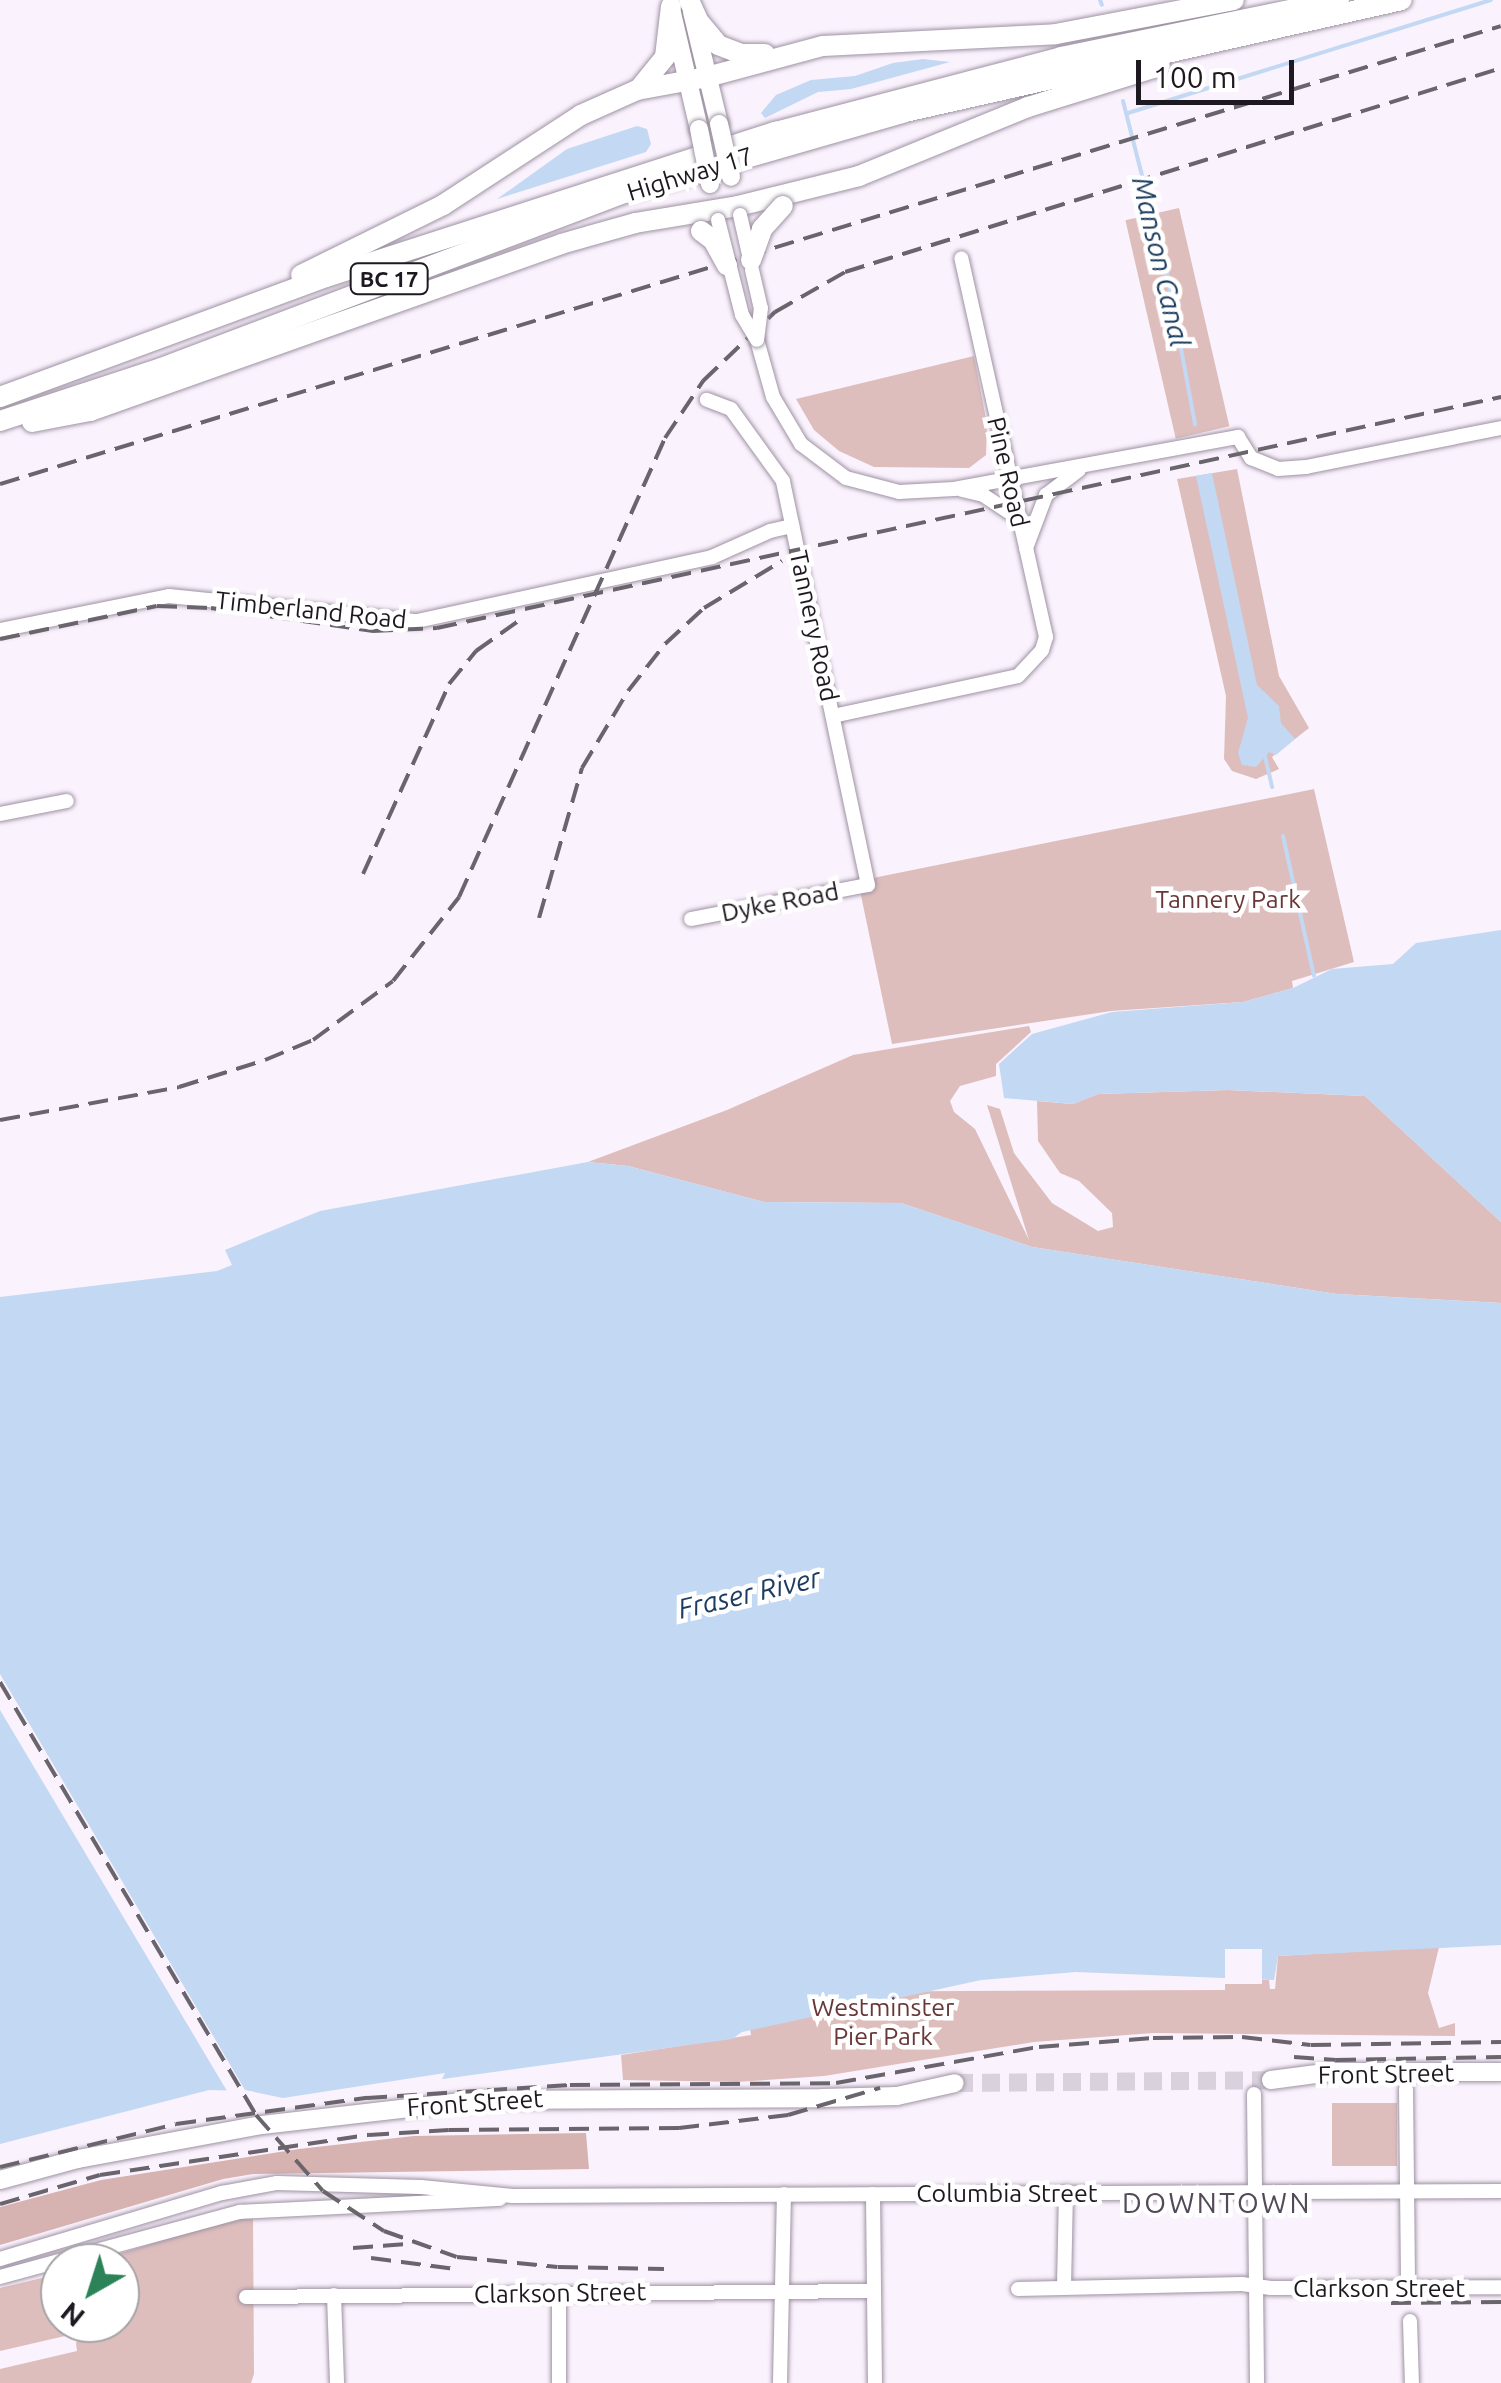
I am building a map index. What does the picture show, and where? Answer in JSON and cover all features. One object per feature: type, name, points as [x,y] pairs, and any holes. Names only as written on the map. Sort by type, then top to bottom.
[{"type":"highway","points":[[677,2],[726,49],[753,55],[881,40],[1002,38],[1086,30],[1234,0]]},
{"type":"highway","name":"Highway 17","points":[[0,397],[233,311],[611,183],[898,97],[1061,57],[1402,0]]},
{"type":"highway","points":[[638,90],[662,65],[677,2]]},
{"type":"highway","points":[[0,425],[90,411],[505,262],[635,223],[739,211],[888,166],[1028,107],[1340,8]]},
{"type":"highway","name":"Highway 17","points":[[0,425],[624,193],[905,112],[1340,8]]},
{"type":"highway","points":[[233,311],[466,192],[581,116],[638,90],[798,52]]},
{"type":"highway","points":[[750,260],[762,228],[802,192]]},
{"type":"highway","points":[[635,223],[692,225],[712,240],[727,265]]},
{"type":"main road","points":[[677,2],[697,79],[718,124],[739,211]]},
{"type":"main road","points":[[697,79],[698,130],[717,215]]},
{"type":"main road","name":"Front Street","points":[[1271,2080],[1332,2072],[1501,2072]]},
{"type":"main road","name":"Front Street","points":[[0,2180],[78,2159],[262,2125],[479,2100],[897,2096],[955,2084]]},
{"type":"street","points":[[739,211],[760,308],[757,340]]},
{"type":"street","points":[[717,215],[742,315],[757,340],[786,422],[801,444],[846,478],[899,492],[954,488],[1238,437],[1251,458],[1278,469],[1306,467],[1501,428]]},
{"type":"street","name":"Pine Road","points":[[833,716],[1018,676],[1036,660],[1046,637],[962,258]]},
{"type":"street","name":"Tannery Road","points":[[706,400],[731,409],[776,467],[868,885]]},
{"type":"street","points":[[1026,548],[1046,494],[1084,466]]},
{"type":"street","points":[[954,488],[983,495],[1018,519]]},
{"type":"street","name":"Timberland Road","points":[[0,630],[169,596],[416,621],[712,557],[770,531],[792,526]]},
{"type":"street","points":[[0,814],[67,801]]},
{"type":"street","name":"Dyke Road","points":[[691,919],[868,885]]},
{"type":"street","points":[[1406,2089],[1408,2288]]},
{"type":"street","points":[[1254,2094],[1257,2383]]},
{"type":"street","points":[[297,2207],[297,2190],[322,2183]]},
{"type":"street","name":"Columbia Street","points":[[0,2259],[248,2186],[322,2183],[513,2196],[1501,2190]]},
{"type":"street","points":[[1064,2287],[1066,2192]]},
{"type":"street","points":[[780,2383],[784,2194]]},
{"type":"street","points":[[873,2194],[875,2383]]},
{"type":"street","name":"Columbia Street","points":[[0,2277],[226,2214],[297,2207],[487,2201],[513,2196]]},
{"type":"street","name":"Clarkson Street","points":[[1018,2289],[1501,2287]]},
{"type":"street","name":"Clarkson Street","points":[[246,2296],[874,2291]]},
{"type":"street","points":[[559,2294],[560,2383]]},
{"type":"street","points":[[334,2295],[337,2383]]},
{"type":"street","points":[[1410,2321],[1412,2383]]},
{"type":"green space","points":[[1179,208],[1229,426],[1176,439],[1125,220]]},
{"type":"green space","points":[[974,356],[987,424],[986,455],[969,468],[874,467],[839,451],[814,430],[796,399]]},
{"type":"green space","points":[[1237,469],[1279,676],[1309,728],[1272,757],[1279,769],[1256,779],[1232,771],[1224,759],[1226,696],[1177,479]]},
{"type":"green space","name":"Tannery Park","points":[[1314,789],[1354,962],[1292,981],[1293,988],[1243,1002],[1111,1011],[892,1044],[858,881]]},
{"type":"green space","points":[[1029,1026],[1031,1032],[996,1064],[996,1076],[960,1086],[950,1101],[954,1112],[975,1129],[1029,1240],[987,1105],[1000,1109],[1014,1153],[1052,1203],[1098,1231],[1113,1227],[1112,1213],[1079,1181],[1060,1173],[1038,1141],[1037,1101],[1073,1104],[1098,1094],[1228,1090],[1365,1096],[1501,1222],[1501,1303],[1337,1294],[1032,1247],[901,1203],[764,1202],[628,1166],[588,1162],[727,1110],[853,1055]]},
{"type":"green space","name":"Westminster Pier Park","points":[[1439,1947],[1428,1993],[1439,2028],[1455,2023],[1455,2036],[1153,2033],[1034,2042],[824,2076],[737,2082],[623,2080],[621,2055],[751,2035],[745,1992],[1225,1990],[1225,1949],[1263,1980],[1269,1980],[1270,1989],[1275,1989],[1278,1956]]},
{"type":"green space","points":[[1332,2103],[1397,2103],[1397,2166],[1332,2166]]},
{"type":"green space","points":[[253,2213],[251,2383],[0,2383],[0,2369],[77,2351],[76,2343],[140,2343],[140,2247]]},
{"type":"green space","points":[[40,2278],[40,2342],[0,2351],[0,2288]]},
{"type":"shaded area","points":[[586,2133],[589,2169],[253,2174],[223,2179],[0,2245],[0,2207],[101,2180],[299,2149],[414,2136]]},
{"type":"water","points":[[923,59],[950,62],[851,89],[818,92],[765,118],[761,113],[776,95],[811,80],[855,76],[893,63]]},
{"type":"water","points":[[637,126],[647,129],[651,144],[646,152],[497,199],[567,149]]},
{"type":"water","points":[[1212,473],[1257,685],[1279,706],[1281,723],[1295,739],[1276,755],[1269,752],[1256,767],[1242,765],[1238,753],[1248,718],[1196,476]]},
{"type":"water","points":[[1501,930],[1501,1222],[1365,1096],[1228,1090],[1098,1094],[1073,1104],[1004,1098],[999,1064],[1032,1034],[1112,1012],[1243,1002],[1293,988],[1332,969],[1393,964],[1416,943]]},
{"type":"water","name":"Fraser River","points":[[588,1162],[628,1166],[764,1202],[901,1203],[1032,1247],[1337,1294],[1501,1303],[1501,1945],[1278,1956],[1274,1980],[1076,1972],[981,1980],[742,2032],[732,2039],[283,2101],[264,2099],[251,2091],[209,2090],[0,2144],[0,1297],[217,1271],[232,1265],[225,1250],[320,1211]]},
{"type":"pier","points":[[0,1674],[245,2090],[283,2098],[445,2073],[441,2081],[275,2105],[230,2096],[0,1710]]},
{"type":"pier","points":[[1225,1949],[1262,1949],[1262,1984],[1225,1984]]},
{"type":"waterway","name":"Manson Canal","points":[[1100,0],[1102,5]]},
{"type":"waterway","points":[[1128,113],[1491,0]]},
{"type":"waterway","name":"Manson Canal","points":[[1123,101],[1167,274],[1195,424]]},
{"type":"waterway","name":"Manson Canal","points":[[1264,752],[1272,787]]},
{"type":"waterway","name":"Manson Canal","points":[[1283,836],[1314,976]]},
{"type":"tunnel","points":[[955,2083],[1271,2080]]},
{"type":"railway","points":[[0,484],[1501,26]]},
{"type":"railway","points":[[0,1120],[179,1087],[265,1060],[313,1040],[393,981],[459,897],[665,438],[703,381],[775,312],[845,272],[1501,68]]},
{"type":"railway","points":[[0,639],[157,606],[211,608],[373,631],[437,628],[1501,397]]},
{"type":"railway","points":[[539,918],[582,768],[628,691],[665,644],[704,608],[782,561]]},
{"type":"railway","points":[[363,874],[449,684],[476,651],[524,617]]},
{"type":"railway","points":[[0,1682],[256,2115],[323,2191],[384,2231],[457,2257],[558,2267],[664,2269]]},
{"type":"railway","points":[[0,2167],[176,2124],[367,2098],[570,2085],[836,2083],[1039,2047],[1153,2038],[1242,2037],[1311,2045],[1501,2042]]},
{"type":"railway","points":[[1294,2057],[1501,2057]]},
{"type":"railway","points":[[0,2204],[100,2175],[369,2135],[449,2130],[679,2128],[788,2115],[880,2088]]},
{"type":"railway","points":[[353,2248],[407,2244]]},
{"type":"railway","points":[[371,2258],[455,2269]]},
{"type":"railway","points":[[1391,2303],[1501,2302]]},
{"type":"district","name":"DOWNTOWN","points":[[1217,2203]]}]
